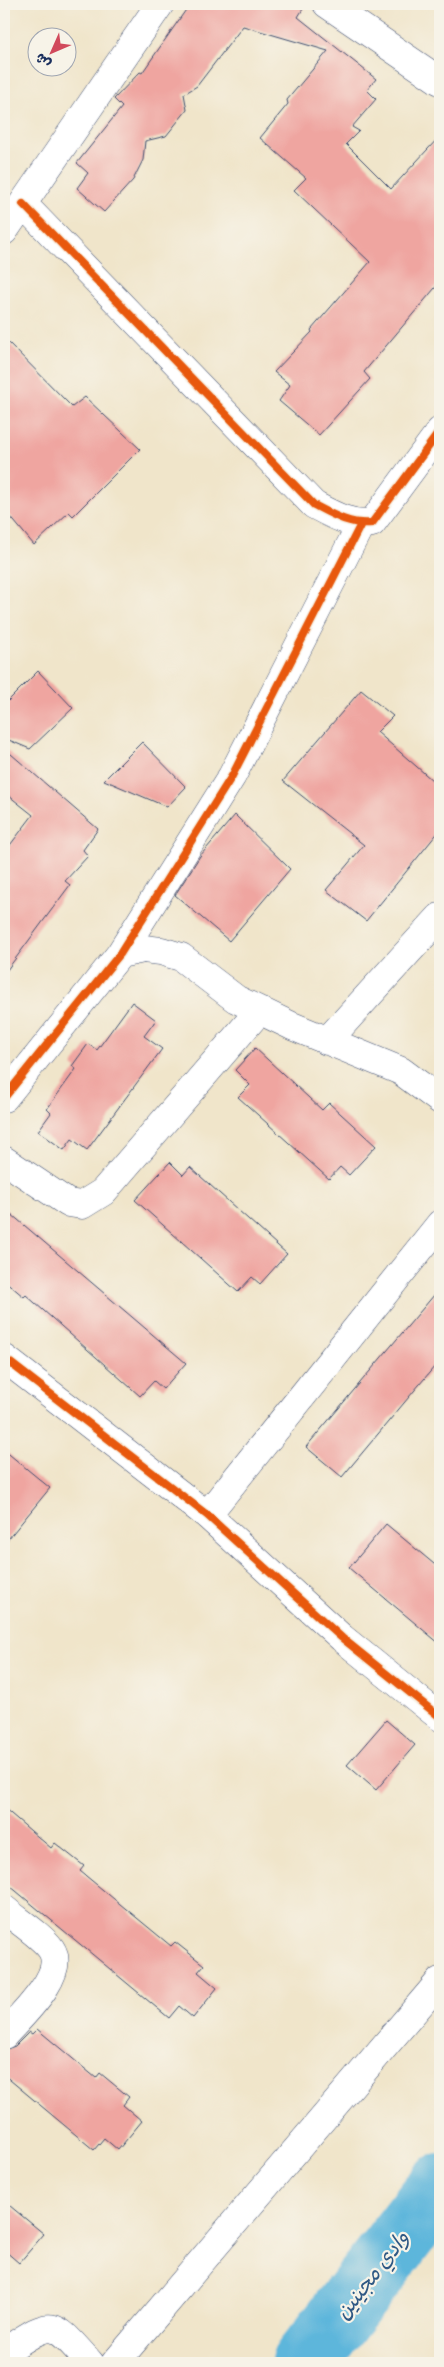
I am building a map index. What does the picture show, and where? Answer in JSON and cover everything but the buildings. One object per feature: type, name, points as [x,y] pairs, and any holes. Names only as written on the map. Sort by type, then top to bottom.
[{"type":"street","points":[[4,231],[160,4]]},
{"type":"street","points":[[327,4],[440,81]]},
{"type":"street","points":[[23,204],[314,505],[342,519],[361,524],[372,524],[440,431]]},
{"type":"street","points":[[4,1098],[120,954],[232,776],[361,524]]},
{"type":"street","points":[[327,1041],[440,918]]},
{"type":"street","points":[[120,954],[143,949],[161,951],[181,957],[236,1000],[327,1041],[401,1071],[440,1100]]},
{"type":"street","points":[[4,1160],[68,1203],[82,1205],[103,1192],[259,1011]]},
{"type":"street","points":[[207,1515],[440,1224]]},
{"type":"street","points":[[4,1358],[207,1515],[342,1638],[440,1717]]},
{"type":"street","points":[[4,1909],[50,1948],[55,1958],[55,1968],[43,1990],[4,2035]]},
{"type":"street","points":[[115,2363],[440,1981]]},
{"type":"street","points":[[4,2352],[42,2328],[52,2327],[67,2337],[90,2363]]},
{"type":"waterway","name":"وادي مجينين","points":[[304,2363],[440,2187]]},
{"type":"cycle path","points":[[23,204],[314,505],[349,521],[372,523],[440,431]]},
{"type":"cycle path","points":[[4,1098],[120,954],[232,776],[361,524]]},
{"type":"cycle path","points":[[4,1358],[207,1515],[342,1638],[440,1717]]}]
